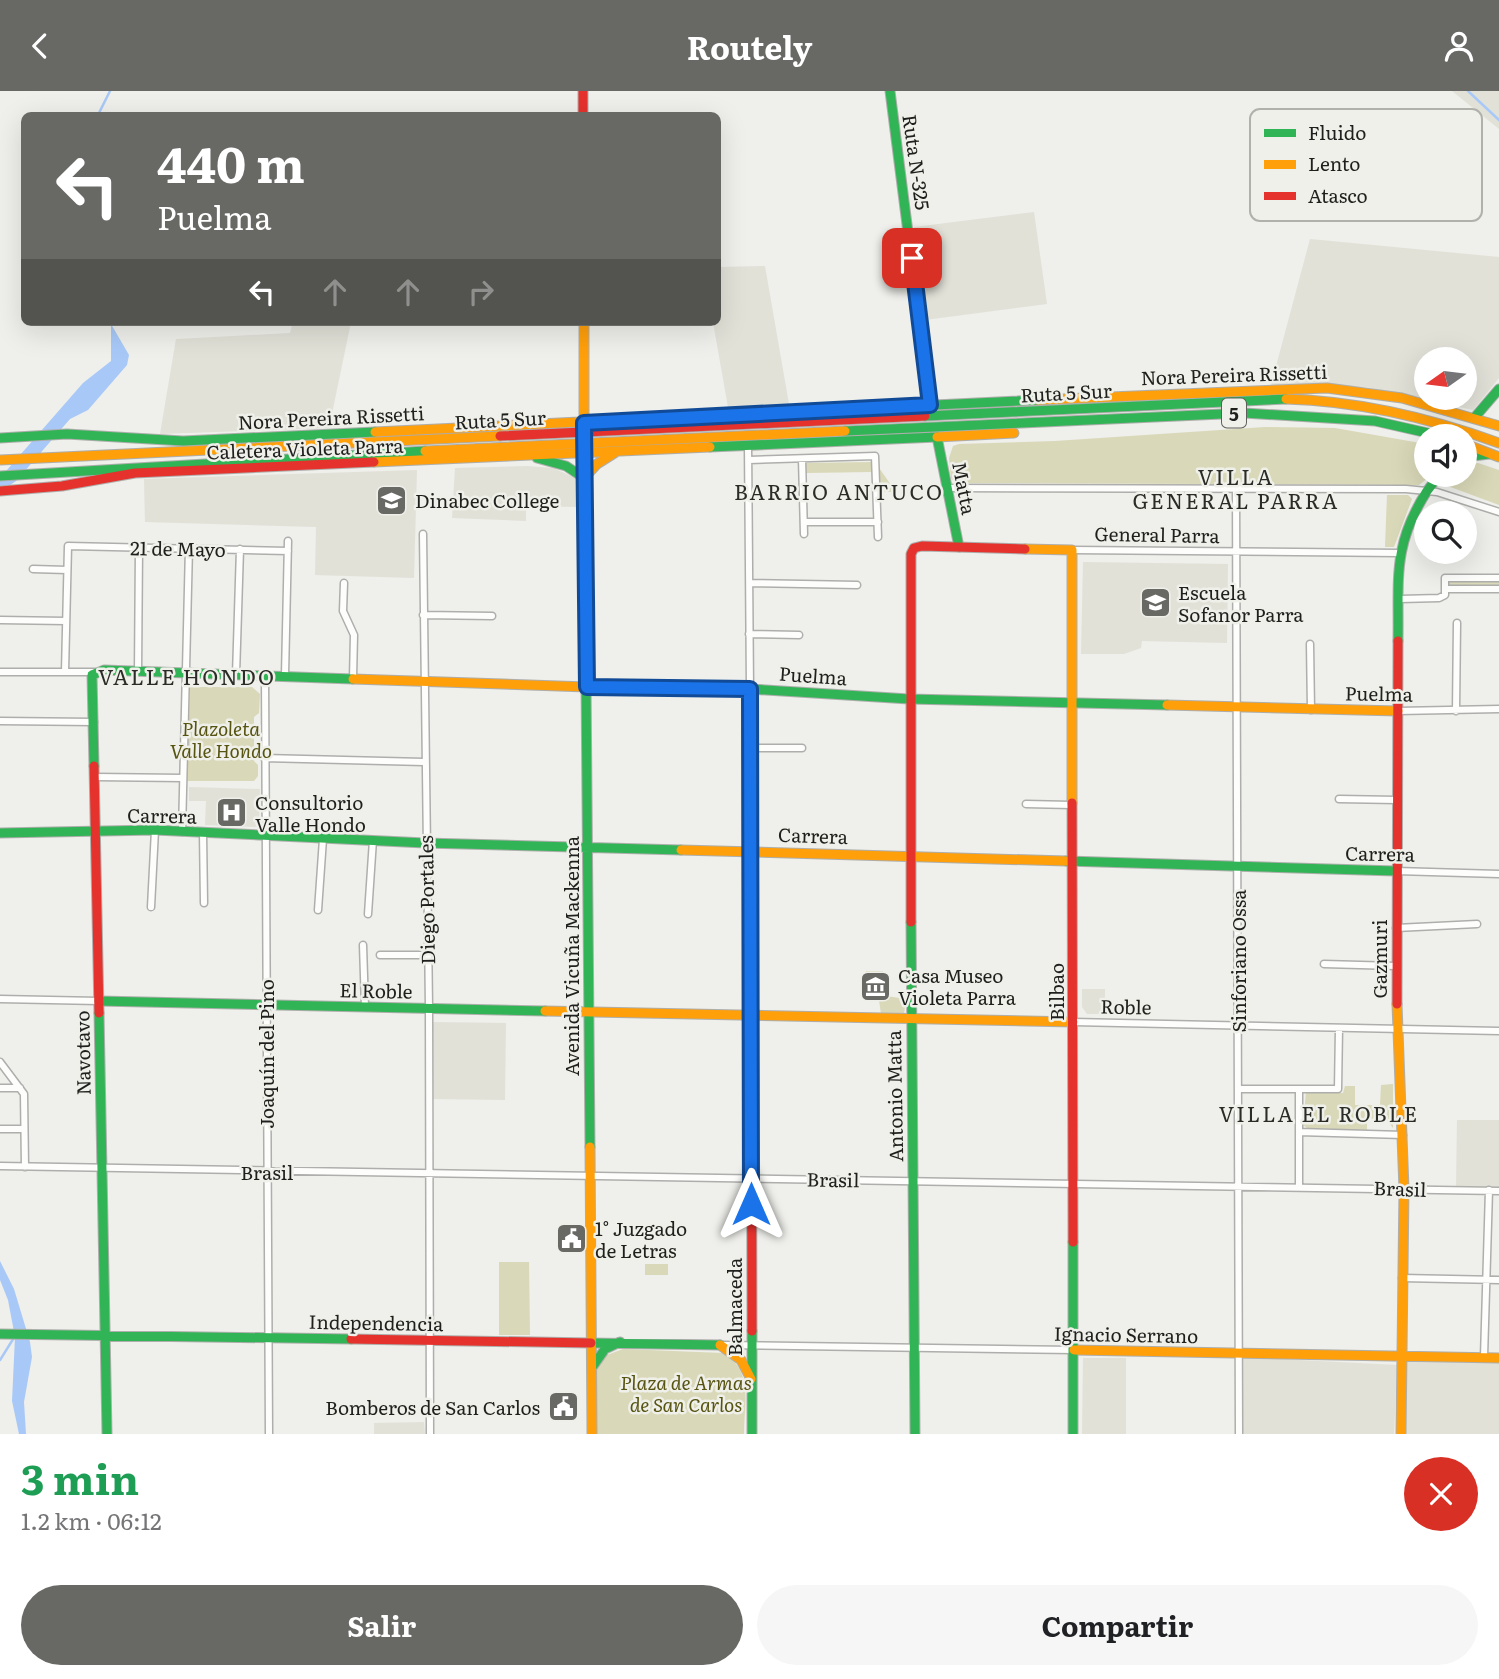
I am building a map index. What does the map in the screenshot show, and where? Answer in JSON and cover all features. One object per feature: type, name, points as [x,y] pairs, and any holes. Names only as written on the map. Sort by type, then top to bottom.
[{"type":"main road","points":[[583,91],[583,112]]},
{"type":"main road","name":"Ruta N-325","points":[[890,91],[930,405]]},
{"type":"main road","points":[[584,326],[584,424]]},
{"type":"main road","name":"Nora Pereira Rissetti","points":[[0,438],[67,434],[183,441],[1323,387],[1381,394],[1475,417],[1499,426]]},
{"type":"main road","points":[[1475,417],[1499,389]]},
{"type":"main road","name":"Ruta 5 Sur","points":[[0,460],[1287,399],[1340,401],[1395,410],[1499,443]]},
{"type":"main road","name":"Ruta 5 Sur","points":[[0,476],[283,457],[1220,414],[1306,414],[1374,421],[1414,430]]},
{"type":"main road","name":"Caletera Violeta Parra","points":[[0,491],[28,490],[135,473],[937,437],[1049,431],[1150,419]]},
{"type":"main road","name":"Avenida Vicuña Mackenna","points":[[584,424],[592,1434]]},
{"type":"main road","name":"Matta","points":[[937,437],[959,547]]},
{"type":"main road","points":[[1477,449],[1494,455]]},
{"type":"main road","points":[[526,456],[566,466],[584,478],[597,464],[619,451]]},
{"type":"main road","name":"Gazmuri","points":[[1401,1434],[1404,1189],[1396,965],[1399,553],[1409,519],[1430,487]]},
{"type":"main road","name":"General Parra","points":[[914,548],[1072,550]]},
{"type":"main road","name":"Antonio Matta","points":[[914,548],[911,554],[909,699],[915,1434]]},
{"type":"main road","name":"Bilbao","points":[[1072,550],[1073,1434]]},
{"type":"main road","name":"Puelma","points":[[94,672],[285,675],[587,687],[750,689],[909,699],[1398,711]]},
{"type":"main road","name":"Navotavo","points":[[94,672],[92,679],[107,1434]]},
{"type":"main road","name":"Balmaceda","points":[[750,689],[752,1434]]},
{"type":"main road","name":"Carrera","points":[[0,833],[155,830],[425,843],[1396,871]]},
{"type":"main road","name":"El Roble","points":[[99,1001],[751,1014]]},
{"type":"main road","name":"Roble","points":[[751,1014],[1073,1022]]},
{"type":"main road","name":"Independencia","points":[[4,1335],[720,1345]]},
{"type":"main road","points":[[592,1376],[601,1353],[620,1342]]},
{"type":"main road","points":[[720,1345],[740,1360],[752,1383]]},
{"type":"main road","name":"Ignacio Serrano","points":[[1074,1350],[1499,1358]]},
{"type":"street","name":"Balmaceda","points":[[748,445],[750,689]]},
{"type":"street","points":[[749,460],[875,456],[878,537]]},
{"type":"street","points":[[802,459],[804,534]]},
{"type":"street","points":[[947,488],[1236,487],[1427,491],[1499,512]]},
{"type":"street","name":"Sinforiano Ossa","points":[[1236,487],[1239,1434]]},
{"type":"street","points":[[804,522],[878,522]]},
{"type":"street","name":"Diego Portales","points":[[423,534],[429,1008],[430,1434]]},
{"type":"street","points":[[285,675],[288,541]]},
{"type":"street","name":"21 de Mayo","points":[[67,570],[68,546],[288,551]]},
{"type":"street","points":[[138,671],[139,547]]},
{"type":"street","points":[[182,832],[189,547]]},
{"type":"street","points":[[236,675],[240,549]]},
{"type":"street","name":"General Parra","points":[[1072,550],[1399,553]]},
{"type":"street","points":[[33,569],[67,570],[65,672]]},
{"type":"street","points":[[1400,599],[1438,599],[1445,595],[1445,578],[1499,578]]},
{"type":"street","points":[[344,583],[343,611],[354,635],[353,678]]},
{"type":"street","points":[[750,583],[857,585]]},
{"type":"street","points":[[1445,589],[1499,589]]},
{"type":"street","points":[[423,615],[492,616]]},
{"type":"street","points":[[0,620],[66,621]]},
{"type":"street","points":[[1456,711],[1457,623]]},
{"type":"street","points":[[749,634],[799,635]]},
{"type":"street","points":[[1310,644],[1311,710]]},
{"type":"street","name":"Puelma","points":[[0,672],[94,672]]},
{"type":"street","name":"Joaquín del Pino","points":[[265,675],[266,1172],[270,1434]]},
{"type":"street","name":"Puelma","points":[[1398,711],[1499,709]]},
{"type":"street","points":[[0,721],[94,722]]},
{"type":"street","points":[[749,748],[802,748]]},
{"type":"street","points":[[264,758],[424,762]]},
{"type":"street","points":[[96,777],[183,778]]},
{"type":"street","points":[[1339,799],[1397,800]]},
{"type":"street","points":[[1026,804],[1071,805]]},
{"type":"street","points":[[151,907],[155,830]]},
{"type":"street","points":[[203,833],[204,903]]},
{"type":"street","points":[[318,910],[323,839]]},
{"type":"street","points":[[368,914],[373,840]]},
{"type":"street","name":"Carrera","points":[[1396,871],[1499,874]]},
{"type":"street","points":[[1396,928],[1476,925]]},
{"type":"street","points":[[363,945],[365,1007]]},
{"type":"street","points":[[380,955],[427,955]]},
{"type":"street","points":[[1324,964],[1396,965]]},
{"type":"street","name":"El Roble","points":[[0,999],[99,1001]]},
{"type":"street","name":"Roble","points":[[1073,1022],[1499,1031]]},
{"type":"street","points":[[1238,1089],[1338,1089],[1339,1028]]},
{"type":"street","points":[[0,1062],[24,1094],[25,1167]]},
{"type":"street","points":[[0,1088],[20,1088]]},
{"type":"street","points":[[1299,1185],[1300,1089]]},
{"type":"street","points":[[0,1129],[24,1129]]},
{"type":"street","points":[[1299,1132],[1403,1135]]},
{"type":"street","name":"Brasil","points":[[0,1166],[101,1170],[428,1171],[1299,1185],[1499,1191]]},
{"type":"street","points":[[1484,1357],[1489,1191]]},
{"type":"street","points":[[1402,1278],[1499,1280]]},
{"type":"street","name":"Independencia","points":[[720,1345],[752,1346]]},
{"type":"street","name":"Ignacio Serrano","points":[[752,1346],[1074,1350]]},
{"type":"shaded area","points":[[1452,91],[1499,91],[1499,129],[1482,115],[1482,109],[1474,109]]},
{"type":"shaded area","points":[[1034,212],[1047,304],[925,320],[914,227]]},
{"type":"shaded area","points":[[1310,239],[1499,257],[1499,378],[1477,405],[1477,347],[1414,347],[1414,397],[1366,387],[1271,385]]},
{"type":"shaded area","points":[[765,266],[790,410],[729,413],[714,326],[721,326],[721,267]]},
{"type":"shaded area","points":[[292,326],[350,326],[329,428],[160,434],[176,339],[290,333]]},
{"type":"shaded area","points":[[455,468],[553,468],[578,481],[577,507],[526,506],[526,521],[452,518]]},
{"type":"shaded area","points":[[417,470],[414,578],[315,575],[316,527],[145,522],[144,479]]},
{"type":"shaded area","name":"Escuela Sofanor Parra","points":[[1083,562],[1228,564],[1227,643],[1142,641],[1141,648],[1124,654],[1081,654]]},
{"type":"shaded area","name":"Consultorio Valle Hondo","points":[[189,787],[260,789],[259,827],[205,825],[206,801],[189,801]]},
{"type":"shaded area","points":[[1082,989],[1105,989],[1105,1014],[1087,1014],[1082,1007]]},
{"type":"shaded area","points":[[432,1022],[506,1023],[505,1100],[433,1099]]},
{"type":"shaded area","points":[[1457,1120],[1499,1120],[1499,1188],[1456,1187]]},
{"type":"shaded area","points":[[1241,1357],[1397,1365],[1394,1434],[1241,1434]]},
{"type":"shaded area","points":[[1083,1358],[1126,1358],[1126,1434],[1082,1434]]},
{"type":"shaded area","points":[[1405,1361],[1499,1362],[1499,1434],[1405,1434]]},
{"type":"shaded area","points":[[424,1422],[425,1434],[374,1434],[374,1423]]},
{"type":"green space","points":[[1265,427],[1335,428],[1414,442],[1414,485],[957,483],[951,479],[949,458],[953,446]]},
{"type":"green space","points":[[872,462],[871,472],[806,473],[806,463]]},
{"type":"green space","points":[[1477,463],[1499,470],[1499,505],[1450,487],[1477,487]]},
{"type":"green space","points":[[877,465],[896,492],[879,492]]},
{"type":"green space","points":[[1387,495],[1408,495],[1412,499],[1394,547],[1385,547]]},
{"type":"green space","points":[[1499,578],[1499,588],[1446,589],[1446,579]]},
{"type":"green space","name":"Plazoleta Valle Hondo","points":[[190,687],[252,687],[260,694],[259,713],[254,717],[254,761],[258,765],[258,776],[254,781],[187,781]]},
{"type":"green space","points":[[866,971],[883,971],[880,995],[906,999],[904,1014],[881,1014],[879,1000],[865,1000]]},
{"type":"green space","points":[[1393,1084],[1393,1128],[1385,1118],[1367,1119],[1367,1130],[1307,1128],[1303,1125],[1306,1092],[1343,1093],[1345,1086],[1355,1086],[1355,1105],[1380,1105],[1381,1085]]},
{"type":"green space","points":[[499,1262],[529,1262],[530,1335],[499,1335]]},
{"type":"green space","points":[[645,1264],[668,1264],[668,1275],[645,1275]]},
{"type":"green space","name":"Plaza de Armas de San Carlos","points":[[623,1349],[723,1353],[733,1360],[743,1378],[745,1388],[744,1434],[597,1434],[597,1367],[607,1355]]},
{"type":"water","points":[[112,326],[129,355],[127,365],[88,410],[70,419],[16,481],[0,492],[0,478],[83,383],[111,361]]},
{"type":"water","points":[[0,1261],[14,1289],[30,1342],[32,1357],[24,1402],[26,1434],[19,1434],[12,1401],[15,1337],[8,1300],[0,1280]]},
{"type":"waterway","points":[[100,112],[110,91]]},
{"type":"waterway","points":[[1468,91],[1499,120]]},
{"type":"waterway","points":[[0,1360],[15,1336]]},
{"type":"traffic: fast","points":[[890,91],[930,405]]},
{"type":"traffic: fast","points":[[1475,417],[1499,389]]},
{"type":"traffic: fast","points":[[925,416],[1286,399]]},
{"type":"traffic: fast","points":[[681,417],[1038,400]]},
{"type":"traffic: fast","points":[[845,431],[1244,413],[1375,421],[1414,430]]},
{"type":"traffic: fast","points":[[0,438],[67,434],[183,441],[375,432]]},
{"type":"traffic: fast","points":[[937,437],[959,547]]},
{"type":"traffic: fast","points":[[710,447],[937,437]]},
{"type":"traffic: fast","points":[[584,449],[590,1147]]},
{"type":"traffic: fast","points":[[0,476],[425,451]]},
{"type":"traffic: fast","points":[[1477,456],[1489,454]]},
{"type":"traffic: fast","points":[[537,458],[566,466],[584,478]]},
{"type":"traffic: fast","points":[[1427,491],[1430,487]]},
{"type":"traffic: fast","points":[[1398,641],[1398,580],[1403,546],[1408,529],[1427,491]]},
{"type":"traffic: fast","points":[[94,766],[92,675],[104,670],[353,679]]},
{"type":"traffic: fast","points":[[587,687],[750,689],[751,892]]},
{"type":"traffic: fast","points":[[750,689],[909,699],[1167,705]]},
{"type":"traffic: fast","points":[[0,833],[155,830],[425,843],[681,850]]},
{"type":"traffic: fast","points":[[1066,861],[1396,871]]},
{"type":"traffic: fast","points":[[911,922],[915,1434]]},
{"type":"traffic: fast","points":[[99,1001],[545,1011]]},
{"type":"traffic: fast","points":[[99,1013],[107,1434]]},
{"type":"traffic: fast","points":[[1073,1242],[1073,1434]]},
{"type":"traffic: fast","points":[[752,1331],[752,1434]]},
{"type":"traffic: fast","points":[[0,1334],[351,1339]]},
{"type":"traffic: fast","points":[[593,1366],[605,1349],[620,1342]]},
{"type":"traffic: fast","points":[[591,1343],[720,1345]]},
{"type":"traffic: slow","points":[[584,326],[584,423]]},
{"type":"traffic: slow","points":[[1038,400],[1327,388],[1402,398],[1499,426]]},
{"type":"traffic: slow","points":[[1286,399],[1341,403],[1394,412],[1499,443]]},
{"type":"traffic: slow","points":[[375,432],[681,417]]},
{"type":"traffic: slow","points":[[425,451],[845,431]]},
{"type":"traffic: slow","points":[[937,437],[1014,433]]},
{"type":"traffic: slow","points":[[0,460],[500,436]]},
{"type":"traffic: slow","points":[[374,462],[710,447]]},
{"type":"traffic: slow","points":[[1477,449],[1499,457]]},
{"type":"traffic: slow","points":[[584,478],[597,464],[616,452]]},
{"type":"traffic: slow","points":[[1025,549],[1072,550],[1072,803]]},
{"type":"traffic: slow","points":[[353,679],[587,687]]},
{"type":"traffic: slow","points":[[1167,705],[1398,711]]},
{"type":"traffic: slow","points":[[681,850],[1066,861]]},
{"type":"traffic: slow","points":[[1397,1004],[1404,1189],[1401,1434]]},
{"type":"traffic: slow","points":[[545,1011],[1073,1022]]},
{"type":"traffic: slow","points":[[590,1147],[592,1434]]},
{"type":"traffic: slow","points":[[720,1345],[741,1360],[751,1379]]},
{"type":"traffic: slow","points":[[1074,1350],[1499,1358]]},
{"type":"traffic: jam","points":[[583,91],[583,112]]},
{"type":"traffic: jam","points":[[500,436],[925,416]]},
{"type":"traffic: jam","points":[[584,425],[584,449]]},
{"type":"traffic: jam","points":[[0,491],[62,486],[135,473],[374,462]]},
{"type":"traffic: jam","points":[[911,922],[911,554],[914,548],[922,546],[1025,549]]},
{"type":"traffic: jam","points":[[1397,1004],[1398,641]]},
{"type":"traffic: jam","points":[[94,766],[99,1013]]},
{"type":"traffic: jam","points":[[1072,803],[1073,1242]]},
{"type":"traffic: jam","points":[[751,892],[752,1331]]},
{"type":"traffic: jam","points":[[351,1339],[591,1343]]},
{"type":"place","name":"Dinabec College","points":[[392,500]]},
{"type":"place","name":"Escuela Sofanor Parra","points":[[1155,603]]},
{"type":"place","name":"Consultorio Valle Hondo","points":[[232,813]]},
{"type":"place","name":"Casa Museo Violeta Parra","points":[[875,986]]},
{"type":"place","name":"1° Juzgado de Letras","points":[[572,1239]]},
{"type":"place","name":"Bomberos de San Carlos","points":[[563,1407]]},
{"type":"district","name":"VILLA GENERAL PARRA","points":[[1236,487]]},
{"type":"district","name":"BARRIO ANTUCO","points":[[839,490]]},
{"type":"district","name":"VALLE HONDO","points":[[187,675]]},
{"type":"district","name":"VILLA EL ROBLE","points":[[1319,1112]]},
{"type":"route","points":[[751,1204],[750,689],[597,685],[587,687],[584,423],[930,405],[912,258]]}]
